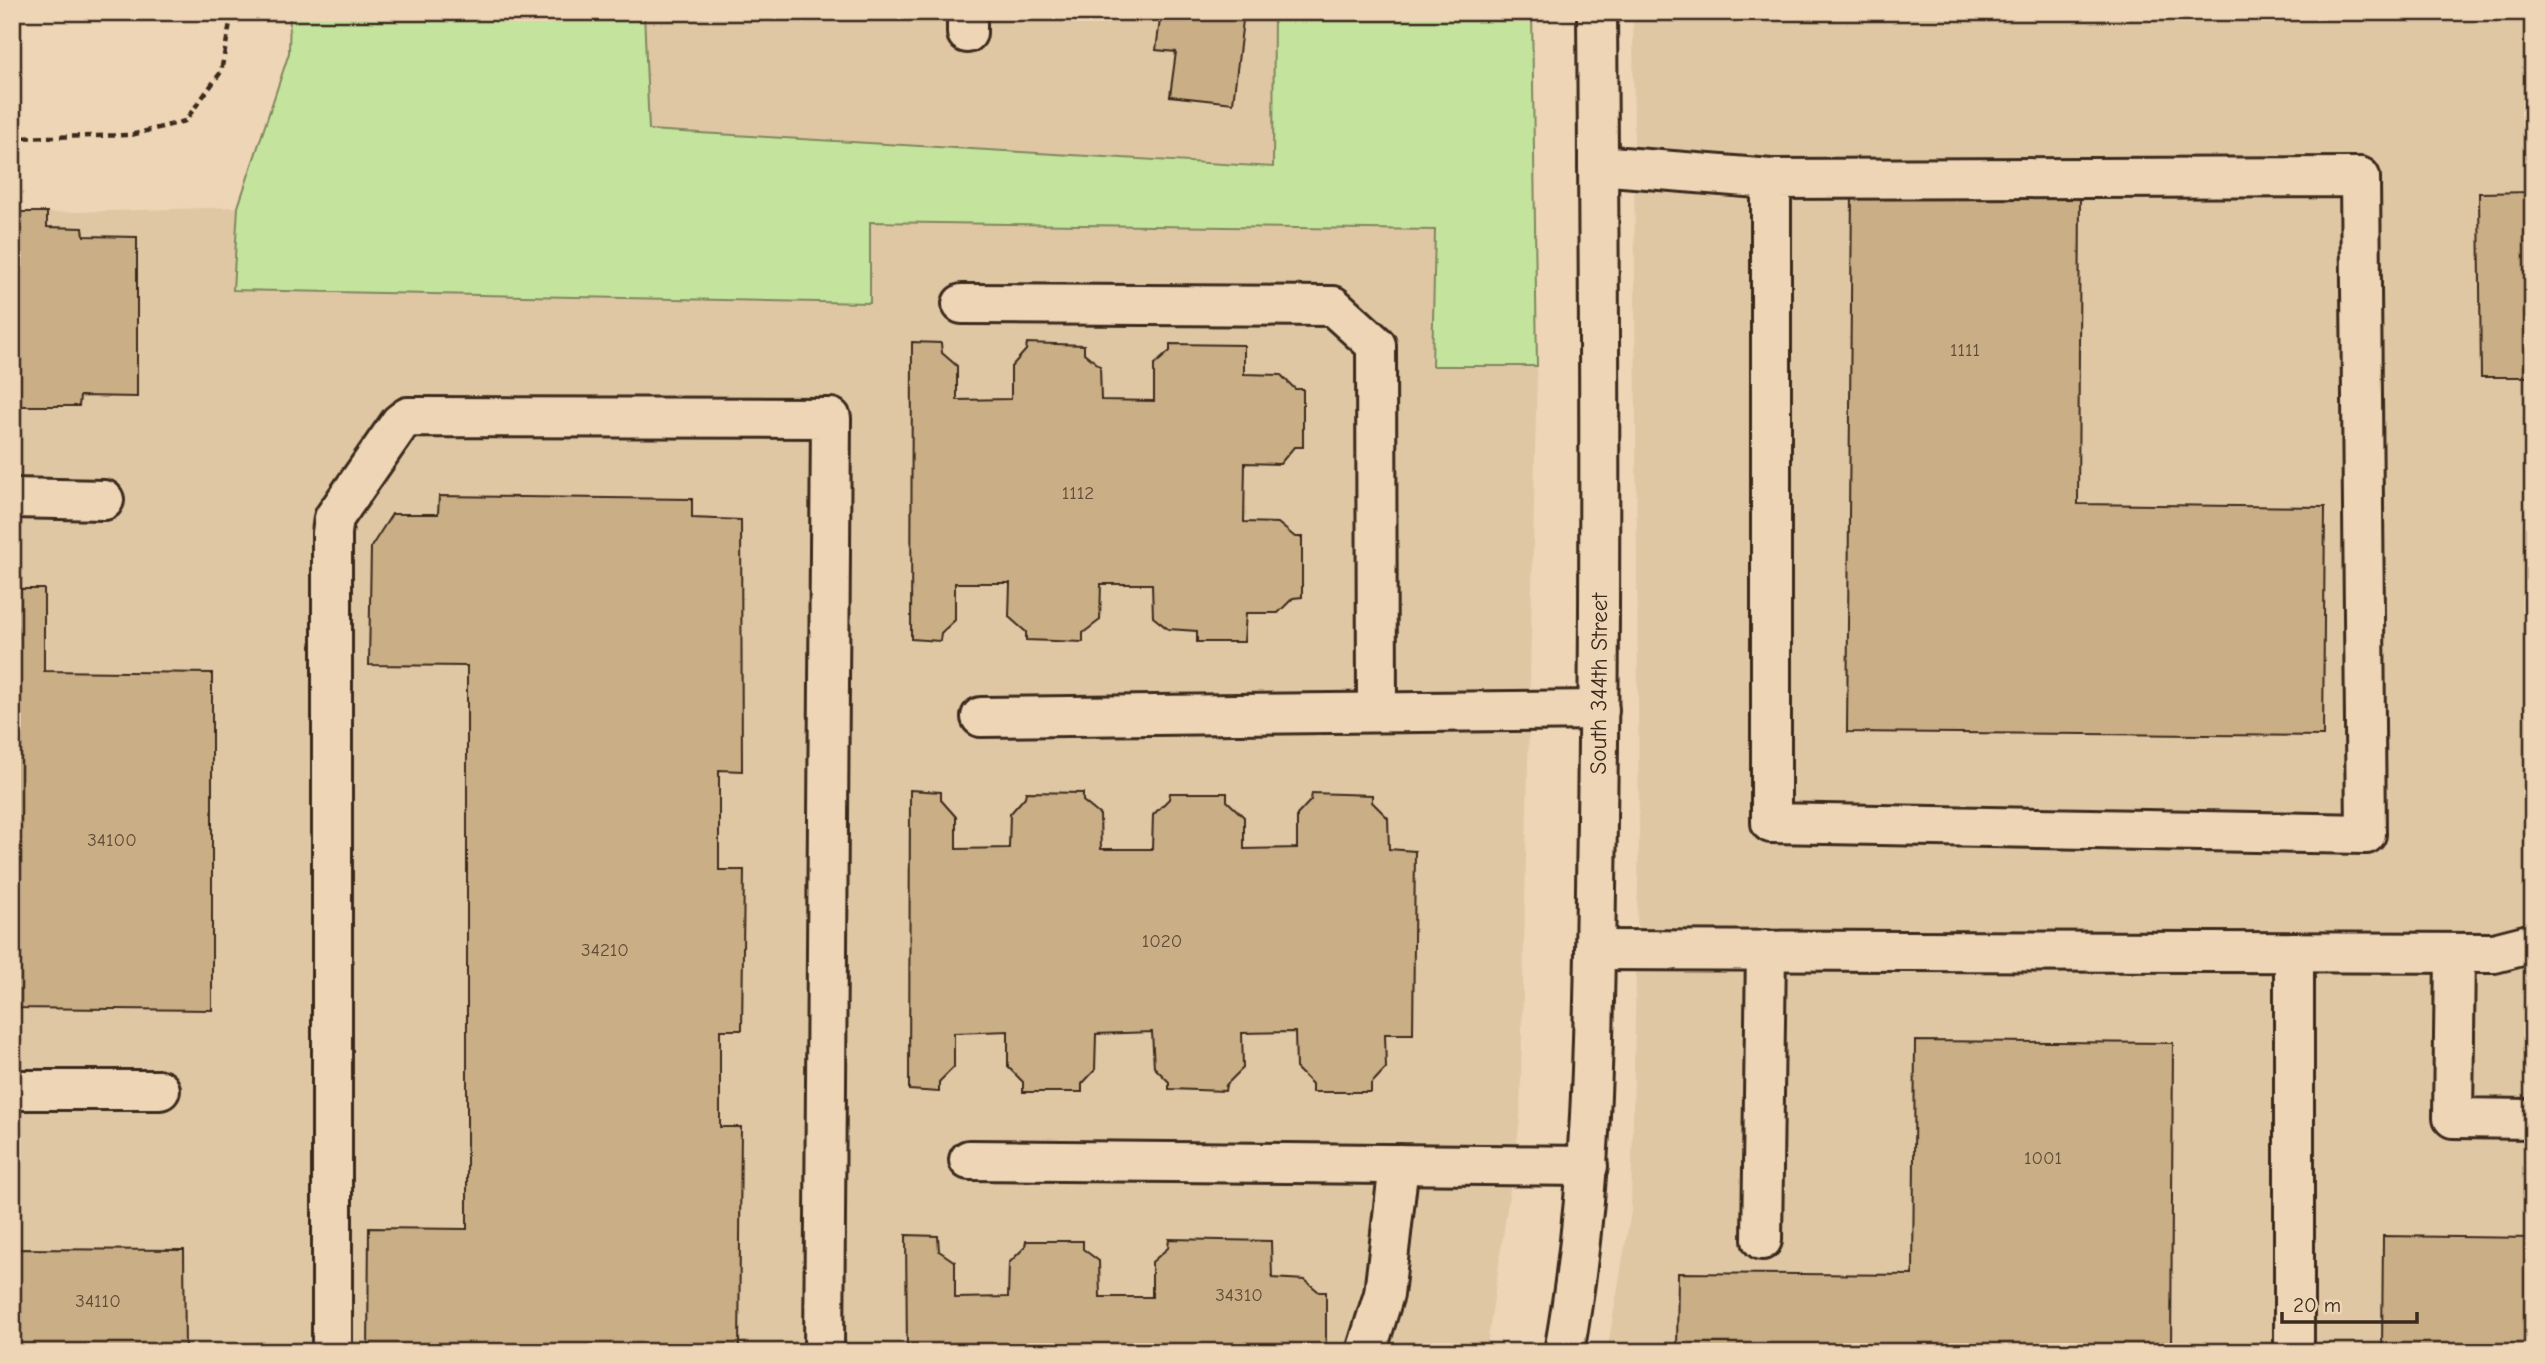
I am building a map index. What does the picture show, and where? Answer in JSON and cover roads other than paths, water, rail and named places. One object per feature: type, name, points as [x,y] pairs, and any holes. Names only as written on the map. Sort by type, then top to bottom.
[{"type":"street","name":"South 344th Street","points":[[1564,1352],[1578,1260],[1587,1166],[1595,950],[1601,599],[1597,12]]},
{"type":"street","points":[[1598,165],[1770,179],[2360,177],[2366,834],[1770,823],[1770,179]]},
{"type":"street","points":[[962,304],[1333,306],[1376,345],[1377,712]]},
{"type":"street","points":[[332,1352],[334,517],[400,423],[408,417],[449,417],[831,418],[824,1352]]},
{"type":"street","points":[[12,498],[104,500]]},
{"type":"street","points":[[981,717],[1599,710]]},
{"type":"street","points":[[1595,950],[2494,953],[2533,943]]},
{"type":"street","points":[[1762,1240],[1766,950]]},
{"type":"street","points":[[2294,952],[2294,1352]]},
{"type":"street","points":[[2455,953],[2453,1118],[2533,1119]]},
{"type":"street","points":[[12,1090],[160,1090]]},
{"type":"street","points":[[969,1160],[1587,1166]]},
{"type":"street","points":[[1366,1352],[1384,1294],[1399,1164]]}]
